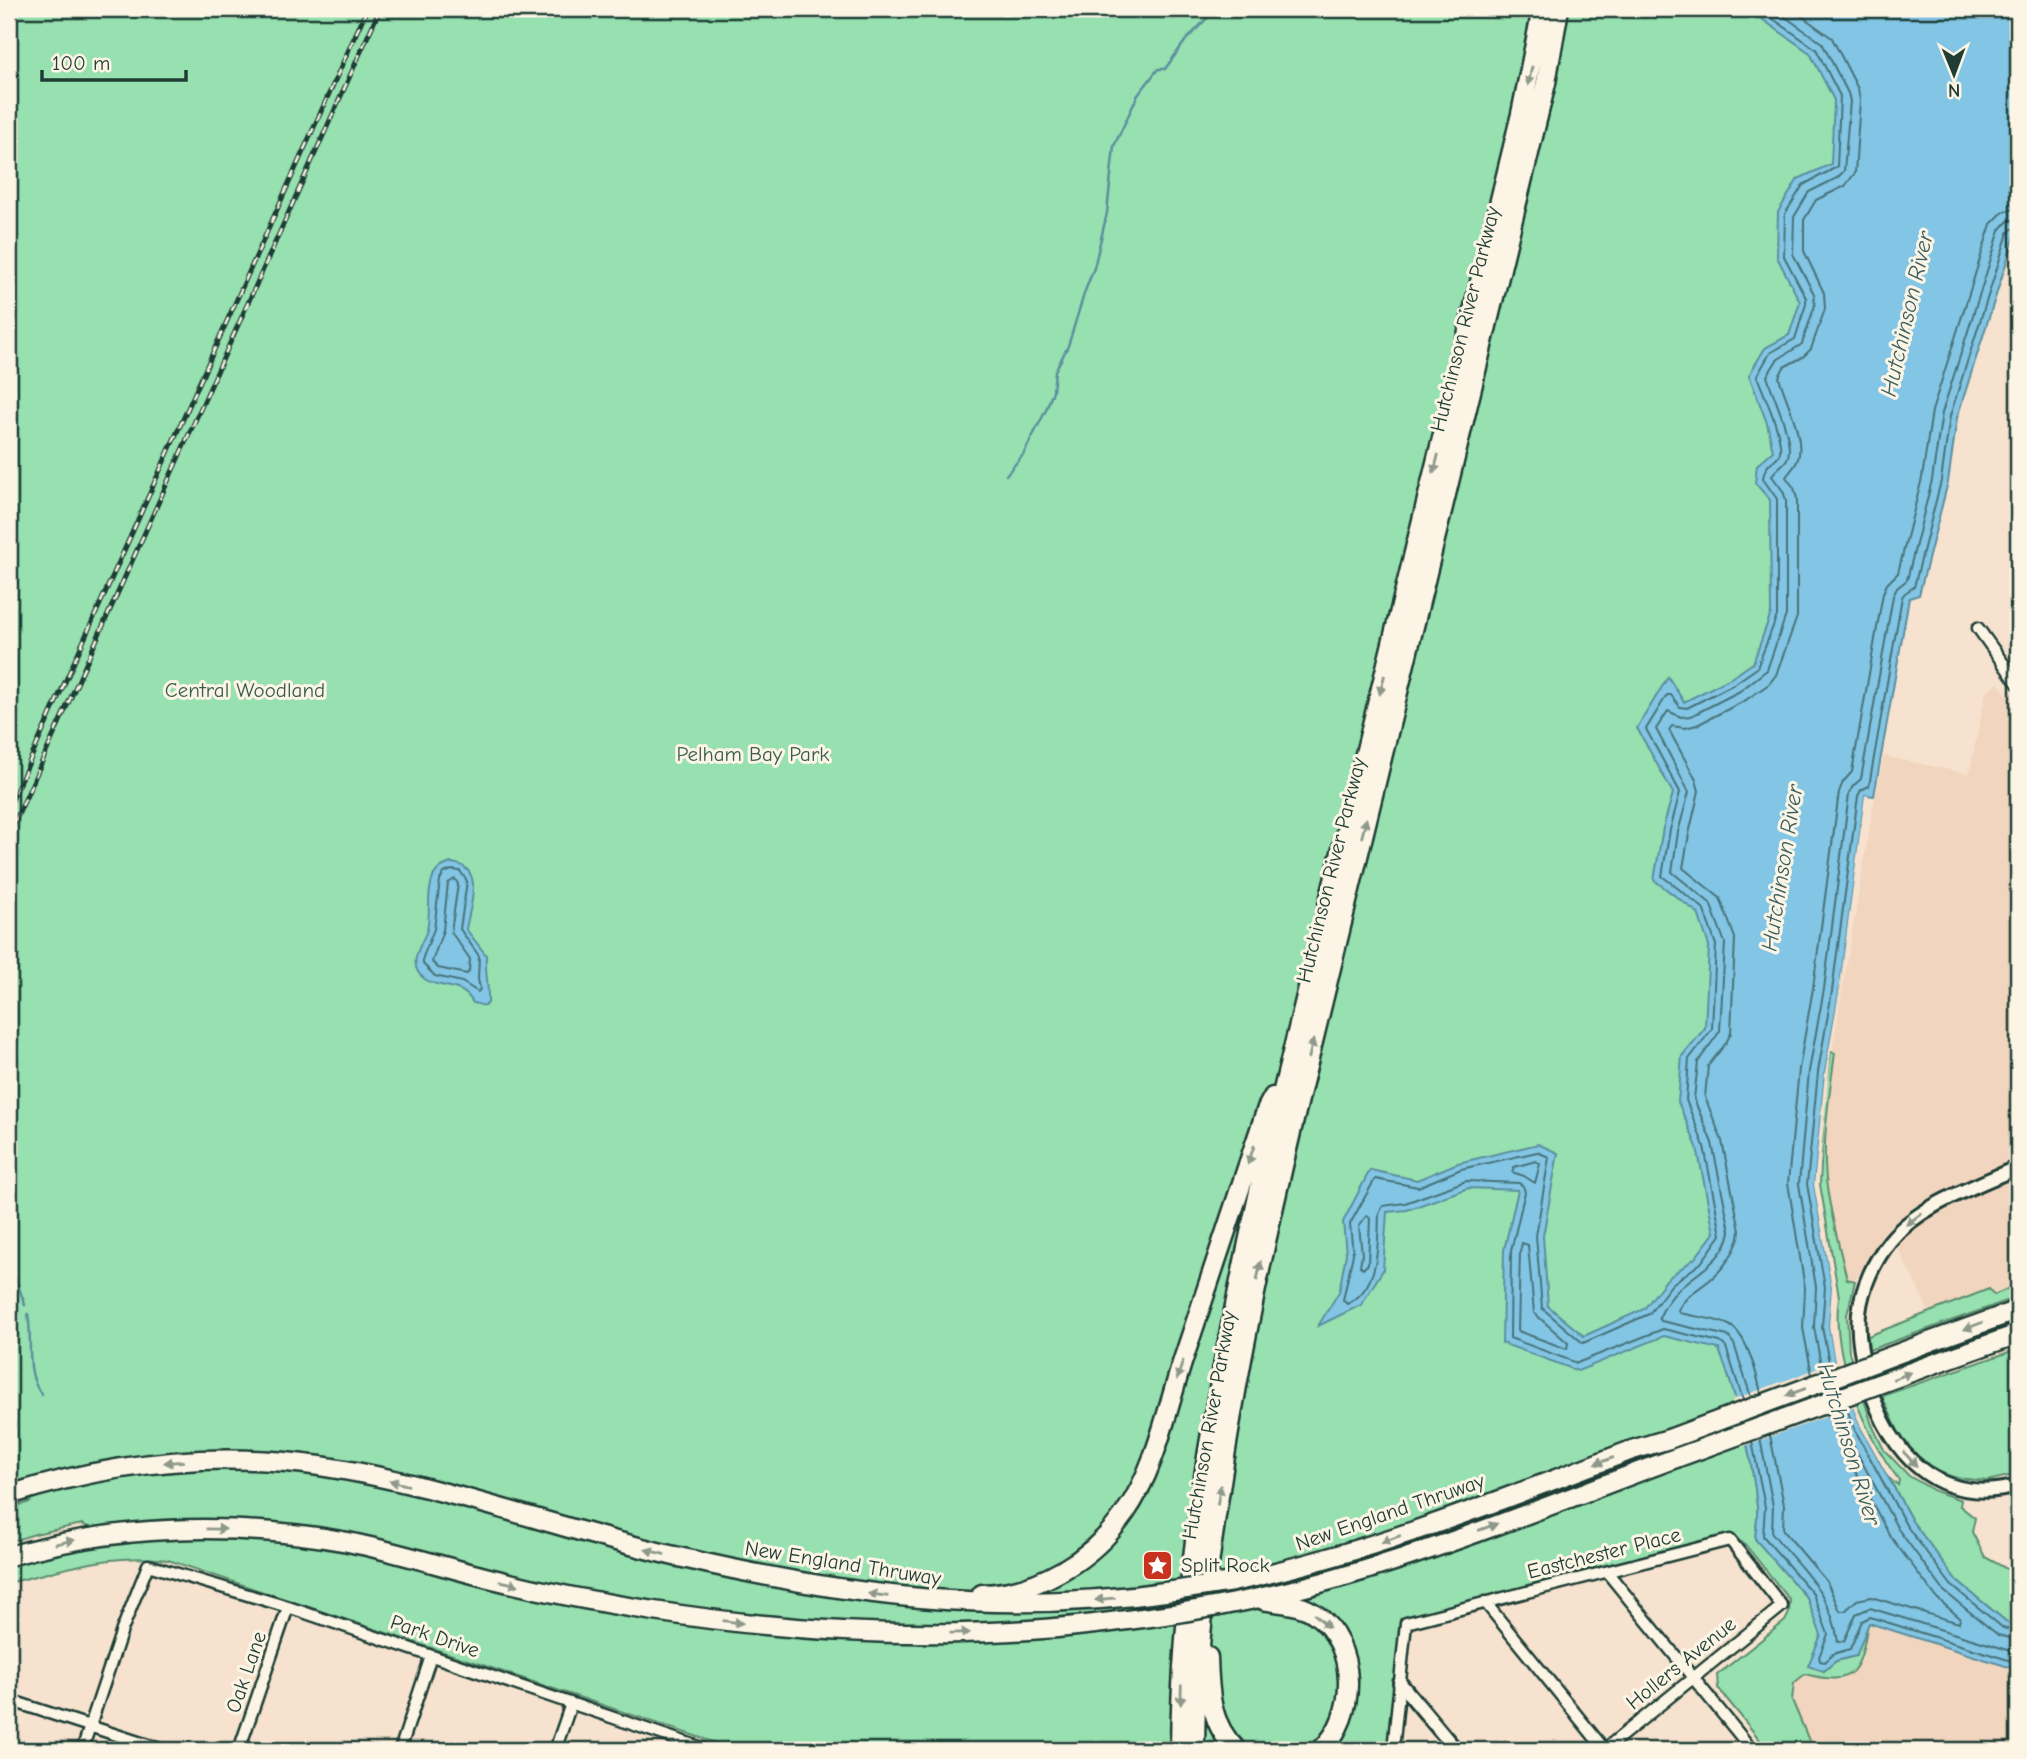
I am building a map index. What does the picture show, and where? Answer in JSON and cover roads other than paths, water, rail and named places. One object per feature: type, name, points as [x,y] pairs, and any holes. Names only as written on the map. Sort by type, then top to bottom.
[{"type":"highway","name":"Hutchinson River Parkway","points":[[1180,1750],[1185,1631],[1199,1509],[1239,1286],[1288,1070],[1521,114],[1542,9]]},
{"type":"highway","name":"Hutchinson River Parkway","points":[[1195,1750],[1198,1667],[1205,1590],[1230,1422],[1270,1223],[1543,94],[1559,9]]},
{"type":"highway","points":[[939,1601],[1012,1590],[1049,1577],[1075,1562],[1096,1545],[1130,1505],[1151,1459],[1267,1108],[1288,1070]]},
{"type":"highway","name":"New England Thruway","points":[[9,1495],[86,1473],[176,1461],[246,1460],[317,1466],[372,1475],[631,1546],[819,1587],[939,1601],[1029,1604],[1096,1600],[1173,1591],[1278,1573],[1370,1546],[2018,1310]]},
{"type":"highway","name":"New England Thruway","points":[[9,1556],[123,1532],[166,1529],[260,1531],[350,1543],[501,1581],[603,1602],[708,1619],[882,1633],[961,1633],[1055,1628],[1172,1614],[1260,1599],[1417,1554],[2018,1334]]},
{"type":"highway","points":[[1205,1590],[1212,1708],[1222,1734],[1237,1750]]},
{"type":"highway","points":[[1260,1599],[1292,1604],[1310,1611],[1329,1626],[1342,1648],[1347,1672],[1344,1710],[1337,1731],[1321,1750]]},
{"type":"street","points":[[1978,628],[2018,684]]},
{"type":"street","points":[[2018,1167],[1924,1211],[1907,1223],[1891,1240],[1876,1262],[1865,1290],[1860,1312],[1859,1344],[1874,1401],[1892,1437],[1906,1457],[1925,1474],[1964,1489],[1994,1490],[2018,1486]]},
{"type":"street","name":"Eastchester Place","points":[[1400,1683],[1406,1623],[1730,1540],[1782,1606]]},
{"type":"street","name":"Park Drive","points":[[90,1726],[122,1630],[148,1564],[288,1607],[708,1750]]},
{"type":"street","points":[[1606,1572],[1752,1750]]},
{"type":"street","points":[[1485,1602],[1604,1750]]},
{"type":"street","name":"Hollers Avenue","points":[[1604,1750],[1782,1606]]},
{"type":"street","name":"Oak Lane","points":[[239,1750],[288,1607]]},
{"type":"street","points":[[400,1750],[431,1656]]},
{"type":"street","points":[[1393,1750],[1400,1683]]},
{"type":"street","points":[[1400,1683],[1456,1750]]},
{"type":"street","points":[[9,1700],[163,1750]]},
{"type":"street","points":[[555,1750],[571,1704]]},
{"type":"street","points":[[82,1750],[90,1726]]},
{"type":"water","name":"Hutchinson River","points":[[1750,9],[2018,9],[2018,226],[1957,418],[1948,482],[1919,595],[1909,598],[1874,796],[1865,795],[1839,992],[1825,1072],[1814,1185],[1832,1287],[1829,1326],[1835,1361],[1861,1427],[1912,1521],[1957,1581],[2008,1623],[2018,1625],[2018,1670],[1869,1623],[1856,1656],[1836,1661],[1824,1671],[1808,1666],[1821,1635],[1807,1598],[1755,1539],[1757,1510],[1748,1447],[1719,1349],[1664,1336],[1578,1371],[1502,1343],[1504,1250],[1518,1190],[1468,1188],[1407,1210],[1387,1212],[1383,1270],[1361,1305],[1318,1326],[1339,1292],[1346,1254],[1343,1222],[1370,1170],[1417,1180],[1458,1163],[1538,1144],[1558,1153],[1543,1236],[1548,1306],[1584,1336],[1644,1309],[1667,1279],[1695,1258],[1714,1233],[1697,1147],[1678,1102],[1682,1056],[1705,1028],[1709,946],[1698,913],[1654,880],[1663,828],[1673,793],[1637,728],[1668,677],[1684,702],[1731,678],[1753,663],[1771,613],[1770,500],[1755,483],[1757,465],[1773,451],[1767,423],[1749,375],[1765,348],[1789,335],[1800,302],[1777,257],[1778,212],[1798,179],[1831,164],[1834,100],[1810,53]]},
{"type":"water","points":[[451,863],[469,871],[472,879],[472,899],[466,929],[486,955],[488,1003],[485,1006],[473,1003],[461,991],[431,982],[418,972],[416,967],[416,956],[427,930],[429,895],[434,875],[443,866]]},
{"type":"waterway","points":[[1006,475],[1023,455],[1046,410],[1053,391],[1055,371],[1068,346],[1094,268],[1107,213],[1114,146],[1138,95],[1158,69],[1165,69],[1186,40],[1216,9]]},
{"type":"waterway","points":[[9,1259],[25,1305]]},
{"type":"waterway","points":[[28,1314],[31,1367],[36,1386],[42,1395]]},
{"type":"railway","points":[[9,807],[367,9]]},
{"type":"railway","points":[[9,835],[380,9]]},
{"type":"place","name":"Split Rock","points":[[1158,1565]]},
{"type":"park label","name":"Central Woodland","points":[[245,690]]},
{"type":"park label","name":"Pelham Bay Park","points":[[753,754]]}]
